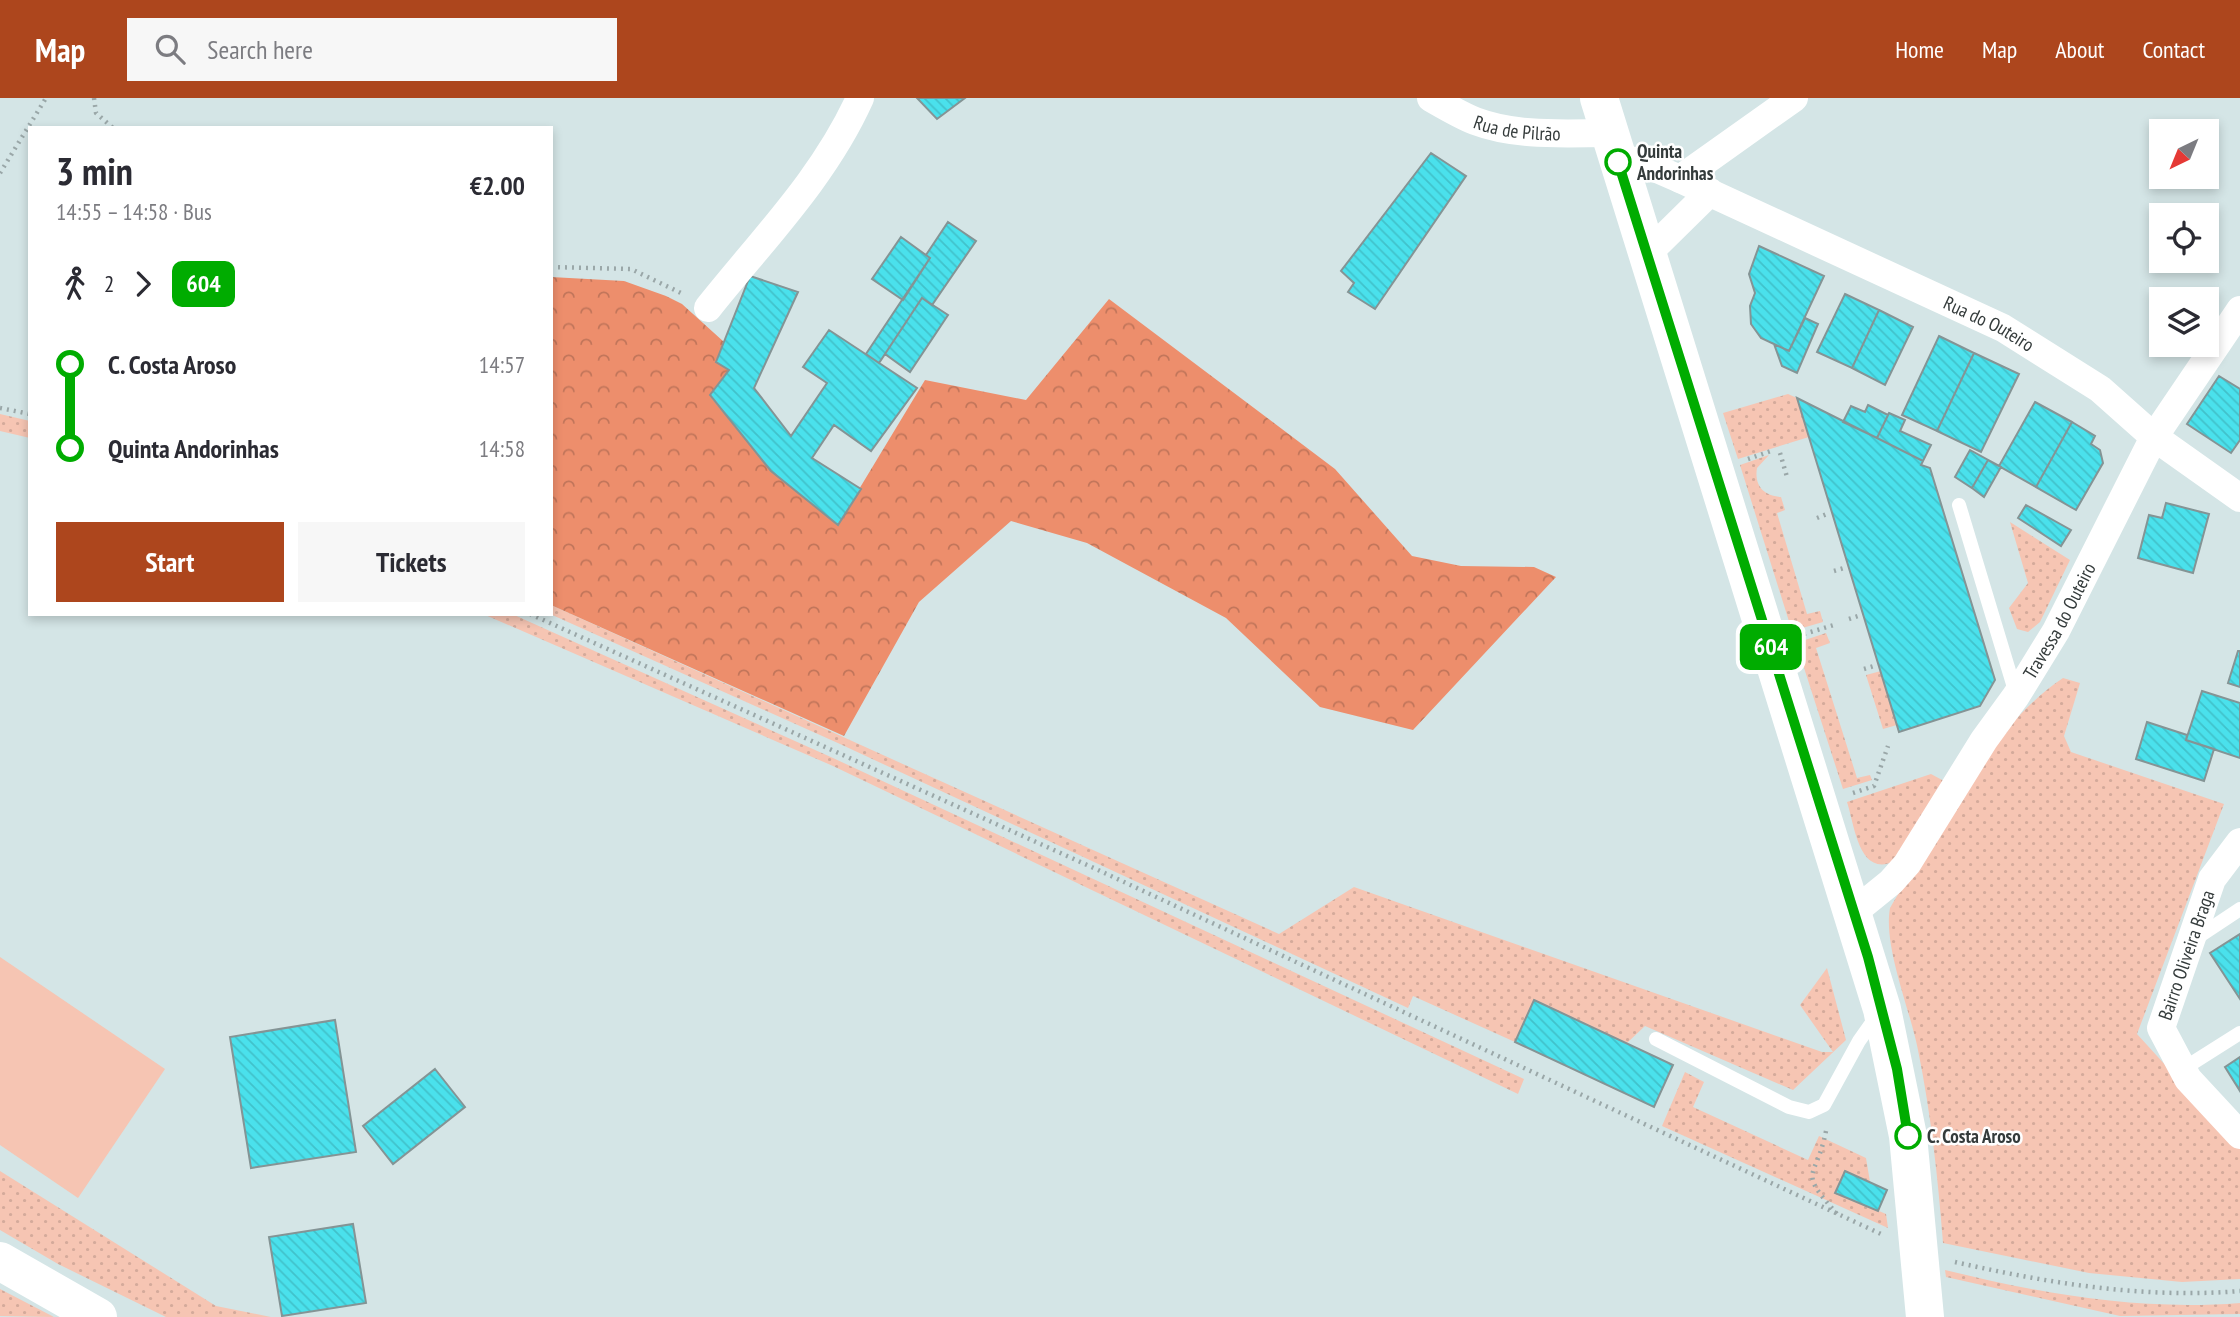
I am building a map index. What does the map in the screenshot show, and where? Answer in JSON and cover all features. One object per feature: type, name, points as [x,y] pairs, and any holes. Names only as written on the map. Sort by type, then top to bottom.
[{"type":"main road","points":[[1609,129],[1882,1009],[1908,1136],[1925,1317]]},
{"type":"main road","points":[[0,1261],[98,1317]]},
{"type":"street","points":[[708,308],[816,177],[842,137],[860,98]]},
{"type":"street","name":"Rua de Pilrão","points":[[1431,98],[1474,121],[1504,129],[1549,133],[1609,129]]},
{"type":"street","points":[[1681,179],[1794,98]]},
{"type":"street","name":"Rua do Outeiro","points":[[1609,129],[1641,162],[2003,328],[2100,389],[2154,437],[2240,498]]},
{"type":"street","points":[[1647,254],[1710,192]]},
{"type":"street","name":"Travessa do Outeiro","points":[[1854,912],[1907,864],[1984,740],[2016,696],[2056,631],[2154,437],[2240,310]]},
{"type":"street","name":"Bairro Oliveira Braga","points":[[2240,842],[2212,879],[2161,1028],[2182,1069],[2240,1135]]},
{"type":"lane","points":[[1959,505],[2016,696]]},
{"type":"lane","points":[[2191,941],[2240,909]]},
{"type":"lane","points":[[1656,1039],[1789,1107],[1809,1112],[1824,1105],[1859,1041],[1882,1009]]},
{"type":"lane","points":[[2182,1069],[2240,1033]]},
{"type":"path","points":[[29,126],[46,98]]},
{"type":"path","points":[[94,98],[96,113],[111,126]]},
{"type":"path","points":[[0,173],[28,127]]},
{"type":"path","points":[[553,267],[631,269],[708,308]]},
{"type":"path","points":[[0,408],[28,414]]},
{"type":"path","points":[[1738,462],[1777,452],[1787,477]]},
{"type":"path","points":[[1817,517],[1827,514]]},
{"type":"path","points":[[1834,571],[1844,568]]},
{"type":"path","points":[[534,616],[1096,869],[1885,1236]]},
{"type":"path","points":[[1849,619],[1858,616]]},
{"type":"path","points":[[1794,636],[1833,625]]},
{"type":"path","points":[[1864,669],[1874,666]]},
{"type":"path","points":[[1844,796],[1874,786],[1888,746]]},
{"type":"path","points":[[1824,1105],[1826,1133],[1811,1173],[1813,1184],[1839,1216]]},
{"type":"path","points":[[1949,1261],[2117,1289],[2179,1294],[2240,1291]]},
{"type":"shaded area","points":[[1788,394],[1797,398],[1809,437],[1738,459],[1723,413]]},
{"type":"shaded area","points":[[0,414],[28,421],[28,438],[0,431]]},
{"type":"shaded area","points":[[1769,455],[1757,468],[1757,480],[1765,492],[1781,497],[1785,510],[1777,513],[1807,614],[1820,611],[1823,622],[1792,631],[1740,465]]},
{"type":"shaded area","points":[[2010,522],[2070,560],[2040,622],[2028,632],[2017,629],[2009,608],[2028,583]]},
{"type":"shaded area","points":[[553,606],[1279,934],[1354,887],[1822,1052],[1833,1052],[1800,1005],[1827,968],[1846,1040],[1793,1090],[1645,1026],[1627,1043],[1534,1000],[1515,1042],[1413,996],[1408,1008],[840,744],[553,615]]},
{"type":"shaded area","points":[[488,616],[516,616],[833,758],[1524,1079],[1518,1094],[833,766]]},
{"type":"shaded area","points":[[1826,633],[1830,643],[1816,648],[1857,778],[1870,775],[1872,780],[1843,789],[1796,643]]},
{"type":"shaded area","points":[[1881,671],[1897,725],[1883,729],[1866,675]]},
{"type":"shaded area","points":[[2063,678],[2080,683],[2064,736],[2071,752],[2224,804],[2137,1034],[2240,1147],[2240,1279],[2182,1282],[2089,1273],[1943,1243],[1927,1098],[1918,1050],[1890,940],[1890,908],[1945,816],[1989,752],[2037,698]]},
{"type":"shaded area","points":[[1931,774],[1944,781],[1895,861],[1883,864],[1873,862],[1860,847],[1847,802]]},
{"type":"shaded area","points":[[0,957],[165,1069],[78,1198],[0,1145]]},
{"type":"shaded area","points":[[1685,1072],[1704,1082],[1693,1107],[1808,1160],[1819,1136],[1866,1158],[1870,1182],[1845,1171],[1835,1192],[1886,1214],[1888,1228],[1662,1126]]},
{"type":"shaded area","points":[[0,1171],[216,1306],[271,1317],[166,1317],[58,1264],[0,1230]]},
{"type":"shaded area","points":[[1945,1270],[2091,1298],[2165,1305],[2240,1303],[2240,1314],[2120,1316],[1946,1277]]},
{"type":"shaded area","points":[[0,1289],[54,1317],[0,1316]]},
{"type":"green space","points":[[553,277],[624,281],[682,304],[724,342],[716,361],[729,370],[710,396],[771,471],[838,524],[925,380],[1026,400],[1109,299],[1335,469],[1412,556],[1461,566],[1534,567],[1556,577],[1413,730],[1320,707],[1226,618],[1087,543],[1011,521],[919,602],[844,736],[553,606]]},
{"type":"building","points":[[917,98],[965,98],[937,119]]},
{"type":"building","points":[[1431,153],[1466,176],[1375,309],[1348,292],[1354,283],[1341,271]]},
{"type":"building","points":[[948,222],[976,241],[932,305],[922,298],[879,363],[866,354],[930,258],[926,255]]},
{"type":"building","points":[[901,237],[930,258],[903,300],[872,279]]},
{"type":"building","points":[[1759,246],[1824,276],[1789,351],[1761,338],[1751,324],[1750,306],[1755,293],[1749,274]]},
{"type":"building","points":[[750,276],[798,292],[754,388],[791,436],[827,383],[803,367],[829,330],[917,388],[871,451],[834,425],[812,458],[861,489],[838,525],[771,471],[710,395],[729,370],[716,362]]},
{"type":"building","points":[[1845,294],[1879,310],[1852,368],[1817,352]]},
{"type":"building","points":[[922,298],[948,315],[910,372],[885,354]]},
{"type":"building","points":[[1879,310],[1913,327],[1885,385],[1852,368]]},
{"type":"building","points":[[1805,318],[1818,324],[1797,373],[1782,366],[1774,344],[1789,351]]},
{"type":"building","points":[[1939,336],[1974,353],[1937,431],[1902,415]]},
{"type":"building","points":[[1974,353],[2019,374],[1981,452],[1937,431]]},
{"type":"building","points":[[2219,376],[2240,389],[2240,440],[2231,453],[2187,424]]},
{"type":"building","points":[[1797,398],[1923,461],[1921,465],[1930,468],[1995,680],[1980,706],[1899,732]]},
{"type":"building","points":[[2035,402],[2072,422],[2036,487],[1999,466]]},
{"type":"building","points":[[1868,405],[1888,415],[1877,438],[1843,422],[1851,406],[1865,412]]},
{"type":"building","points":[[1889,413],[1905,420],[1900,431],[1931,445],[1923,461],[1877,438]]},
{"type":"building","points":[[2072,422],[2095,436],[2091,444],[2100,450],[2103,463],[2076,510],[2036,487]]},
{"type":"building","points":[[1970,450],[1988,460],[1972,488],[1955,477]]},
{"type":"building","points":[[1988,460],[2001,467],[1984,497],[1972,488]]},
{"type":"building","points":[[2166,503],[2209,514],[2193,573],[2138,558],[2149,515],[2162,518]]},
{"type":"building","points":[[2026,505],[2071,530],[2061,546],[2018,518]]},
{"type":"building","points":[[2240,651],[2240,687],[2228,683]]},
{"type":"building","points":[[2202,691],[2240,703],[2240,758],[2186,740]]},
{"type":"building","points":[[2147,722],[2187,735],[2186,740],[2214,749],[2204,781],[2136,759]]},
{"type":"building","points":[[2240,934],[2240,999],[2210,953]]},
{"type":"building","points":[[1534,1000],[1673,1065],[1654,1107],[1515,1042]]},
{"type":"building","points":[[335,1020],[356,1152],[251,1168],[230,1037]]},
{"type":"building","points":[[2240,1057],[2240,1091],[2225,1067]]},
{"type":"building","points":[[435,1069],[465,1107],[393,1164],[363,1126]]},
{"type":"building","points":[[1845,1171],[1887,1190],[1878,1211],[1835,1193]]},
{"type":"building","points":[[353,1224],[366,1303],[282,1316],[269,1237]]},
{"type":"bus line","name":"604","points":[[1618,162],[1868,957],[1897,1069],[1908,1136]]},
{"type":"place","name":"Quinta Andorinhas","points":[[1618,162]]},
{"type":"place","name":"C. Costa Aroso","points":[[1908,1136]]}]
